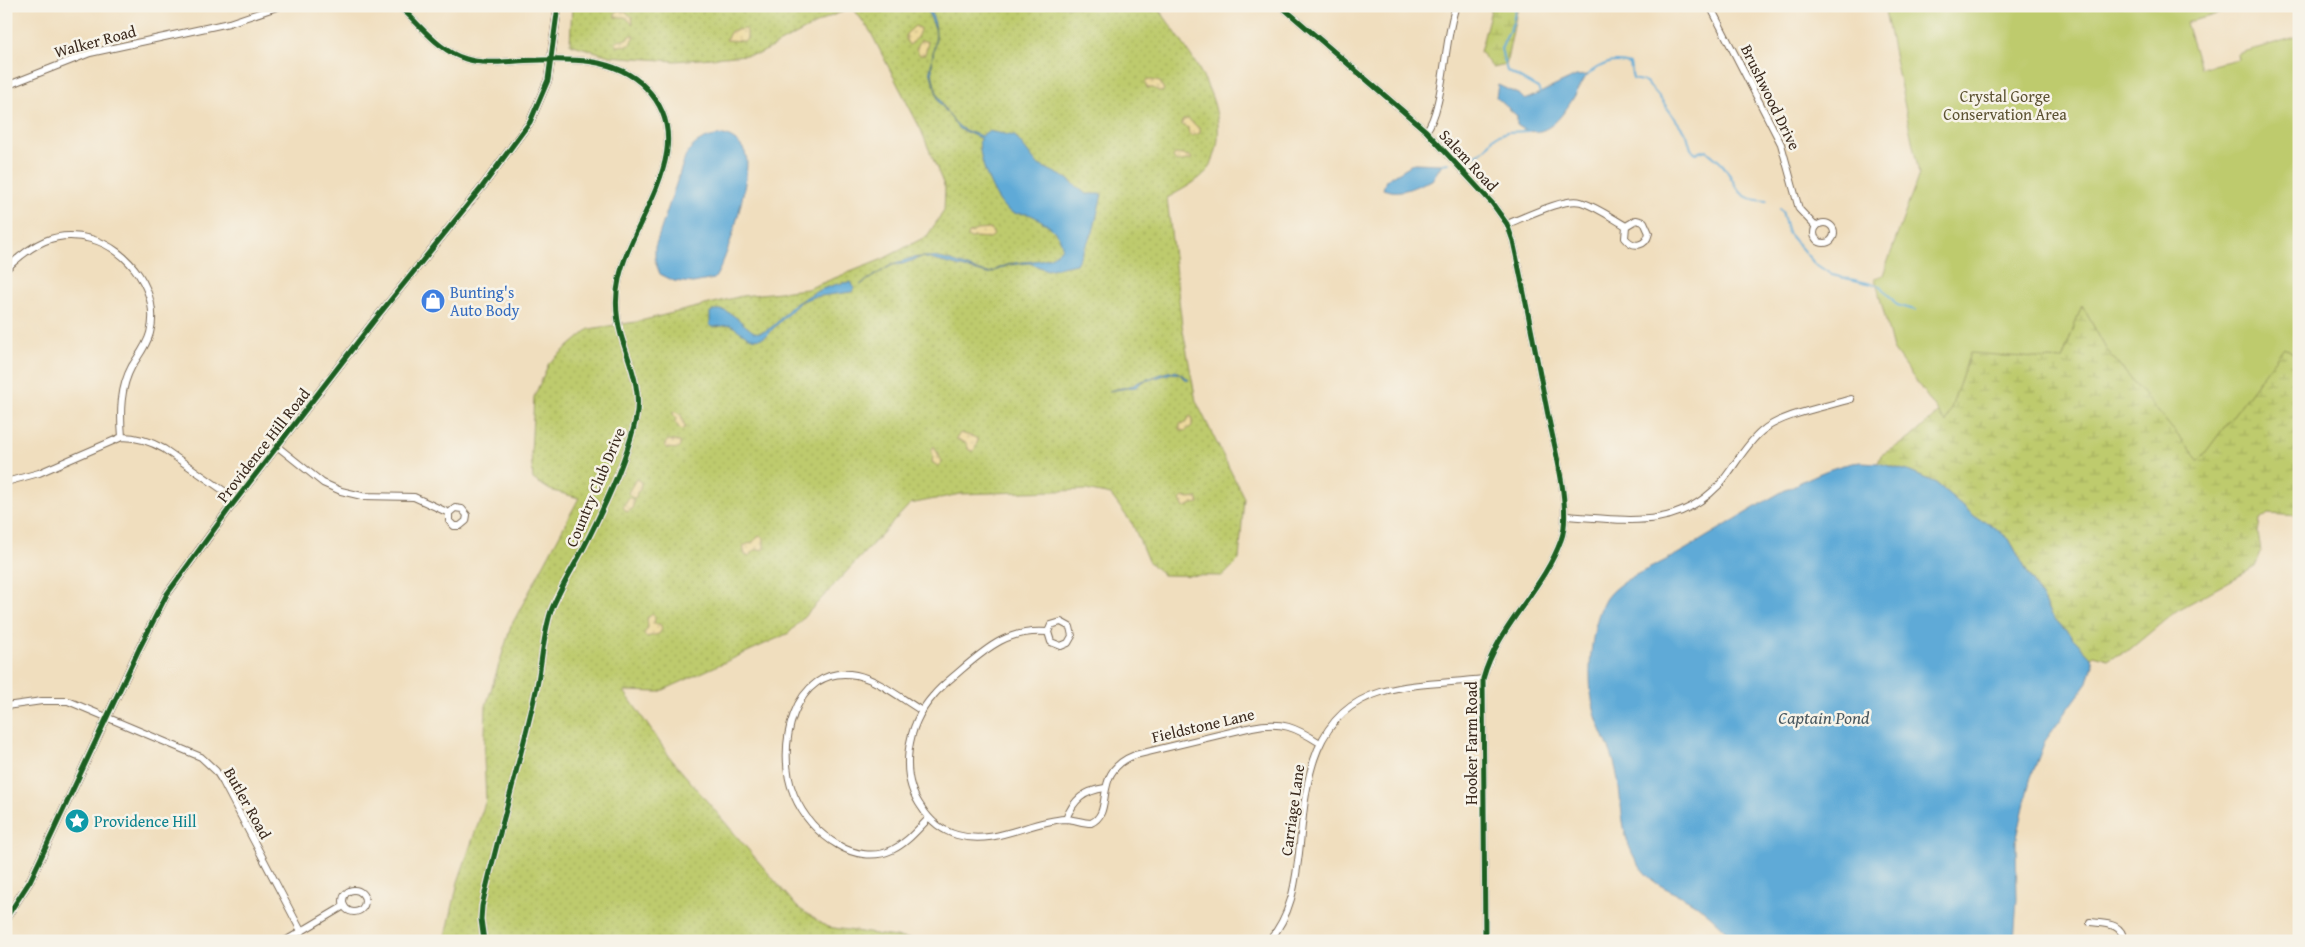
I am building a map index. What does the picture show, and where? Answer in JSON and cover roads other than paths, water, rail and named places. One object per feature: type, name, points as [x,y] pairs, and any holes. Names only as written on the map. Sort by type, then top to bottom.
[{"type":"street","name":"Walker Road","points":[[6,86],[90,53],[229,23],[280,6]]},
{"type":"street","points":[[399,6],[443,48],[467,60],[494,62],[551,60]]},
{"type":"street","name":"Providence Hill Road","points":[[6,918],[30,881],[107,716],[167,594],[237,500],[530,122],[542,98],[548,80],[558,6]]},
{"type":"street","name":"Salem Road","points":[[1281,6],[1426,131],[1492,203],[1507,224],[1515,250],[1560,478]]},
{"type":"street","points":[[1426,131],[1431,125],[1436,112],[1447,40],[1456,6]]},
{"type":"street","name":"Brushwood Drive","points":[[1710,6],[1781,144],[1799,209],[1816,227]]},
{"type":"street","name":"Country Club Drive","points":[[484,941],[481,919],[482,906],[535,695],[550,615],[595,525],[633,433],[638,400],[636,379],[618,320],[618,280],[624,261],[664,168],[667,155],[668,135],[663,115],[650,92],[635,78],[611,66],[551,60]]},
{"type":"street","points":[[1507,224],[1573,201],[1587,205],[1626,226]]},
{"type":"street","points":[[1632,221],[1644,222],[1649,229],[1649,237],[1639,245],[1631,244],[1625,238],[1626,226],[1632,221]]},
{"type":"street","points":[[6,269],[41,240],[68,235],[81,236],[106,245],[137,272],[150,298],[151,332],[129,372],[123,391],[120,420],[122,437]]},
{"type":"street","points":[[1565,516],[1637,521],[1664,518],[1676,514],[1710,493],[1752,440],[1773,423],[1851,399]]},
{"type":"street","points":[[6,482],[39,473],[122,437],[141,438],[164,449],[237,500]]},
{"type":"street","points":[[278,447],[322,483],[341,492],[362,496],[414,497],[449,513]]},
{"type":"street","name":"Hooker Farm Road","points":[[1485,941],[1483,679],[1500,640],[1555,555],[1563,535],[1565,516],[1560,478]]},
{"type":"street","name":"Fieldstone Lane","points":[[1048,632],[1028,632],[996,642],[943,686],[922,711],[910,742],[909,776],[916,801],[929,818],[950,832],[976,838],[996,836],[1066,819],[1086,823],[1096,820],[1103,812],[1105,788],[1113,771],[1129,757],[1252,727],[1272,724],[1285,725],[1320,743]]},
{"type":"street","points":[[922,711],[868,679],[848,674],[829,677],[812,687],[796,709],[787,734],[786,761],[793,794],[811,822],[830,841],[854,853],[874,855],[893,850],[909,838],[929,818]]},
{"type":"street","name":"Carriage Lane","points":[[1269,941],[1286,916],[1294,891],[1308,778],[1320,743],[1346,711],[1369,696],[1394,689],[1483,679]]},
{"type":"street","name":"Butler Road","points":[[6,706],[55,699],[74,702],[189,750],[201,757],[216,771],[301,931]]},
{"type":"street","points":[[1066,819],[1073,804],[1082,795],[1105,788]]},
{"type":"street","points":[[285,941],[344,906]]},
{"type":"street","points":[[2090,922],[2116,926],[2122,932],[2124,941]]},
{"type":"street","points":[[263,941],[273,941]]},
{"type":"water","points":[[925,6],[934,20],[936,33],[935,28]]},
{"type":"water","points":[[934,46],[932,68],[937,93],[944,108],[960,127],[981,136],[988,131],[1015,136],[1037,164],[1066,178],[1086,194],[1102,194],[1093,232],[1076,264],[1047,270],[1029,263],[1009,265],[988,274],[922,257],[935,257],[948,260],[989,273],[1007,265],[1014,263],[1051,257],[1062,247],[1059,237],[1046,224],[1031,215],[1017,214],[1003,206],[992,188],[983,166],[979,145],[980,138],[959,129],[939,102],[930,71]]},
{"type":"water","points":[[1587,75],[1559,118],[1550,126],[1540,131],[1529,131],[1517,125],[1517,116],[1496,97],[1498,85],[1520,95],[1525,100],[1576,76]]},
{"type":"water","points":[[724,135],[735,140],[743,148],[747,166],[742,199],[725,256],[714,279],[693,283],[674,281],[660,274],[655,261],[655,247],[685,157],[692,147],[701,140]]},
{"type":"water","points":[[1414,163],[1442,164],[1432,180],[1402,191],[1383,189],[1386,180]]},
{"type":"water","points":[[922,257],[903,264],[893,265],[901,261]]},
{"type":"water","points":[[850,282],[854,288],[852,292],[813,297],[800,302],[765,337],[755,338],[746,336],[730,325],[710,326],[710,312],[722,310],[734,316],[754,332],[761,332],[767,330],[793,306],[810,295],[822,289]]},
{"type":"water","points":[[1176,371],[1189,379],[1188,381],[1179,374],[1172,373],[1142,382],[1136,387],[1108,391],[1134,385],[1167,372]]},
{"type":"water","name":"Captain Pond","points":[[1861,462],[1878,463],[1908,471],[1936,483],[1979,520],[1989,523],[2009,539],[2051,615],[2091,657],[2093,664],[2088,682],[2045,741],[2030,780],[2016,842],[2017,899],[2014,941],[1735,941],[1720,925],[1695,904],[1650,878],[1629,847],[1625,833],[1614,762],[1596,716],[1590,686],[1590,661],[1594,633],[1606,598],[1618,586],[1634,576],[1681,552],[1782,492],[1823,472],[1843,465]]},
{"type":"waterway","points":[[1516,6],[1513,23],[1501,49],[1507,71],[1538,88],[1540,93]]},
{"type":"waterway","points":[[1587,75],[1597,68],[1612,62],[1630,64],[1633,79],[1646,82],[1660,98],[1687,135],[1691,149],[1696,153],[1706,150],[1718,160],[1739,190],[1748,198],[1767,201]]},
{"type":"waterway","points":[[1458,161],[1479,154],[1494,137],[1507,132],[1530,131],[1531,129]]},
{"type":"waterway","points":[[1442,164],[1448,163]]},
{"type":"waterway","points":[[1780,209],[1788,233],[1814,263],[1832,275],[1881,286],[1897,305],[1915,310]]},
{"type":"place","name":"Bunting's Auto Body","points":[[433,301]]},
{"type":"place","name":"Providence Hill","points":[[77,821]]},
{"type":"park label","name":"Crystal Gorge Conservation Area","points":[[2005,105]]}]
